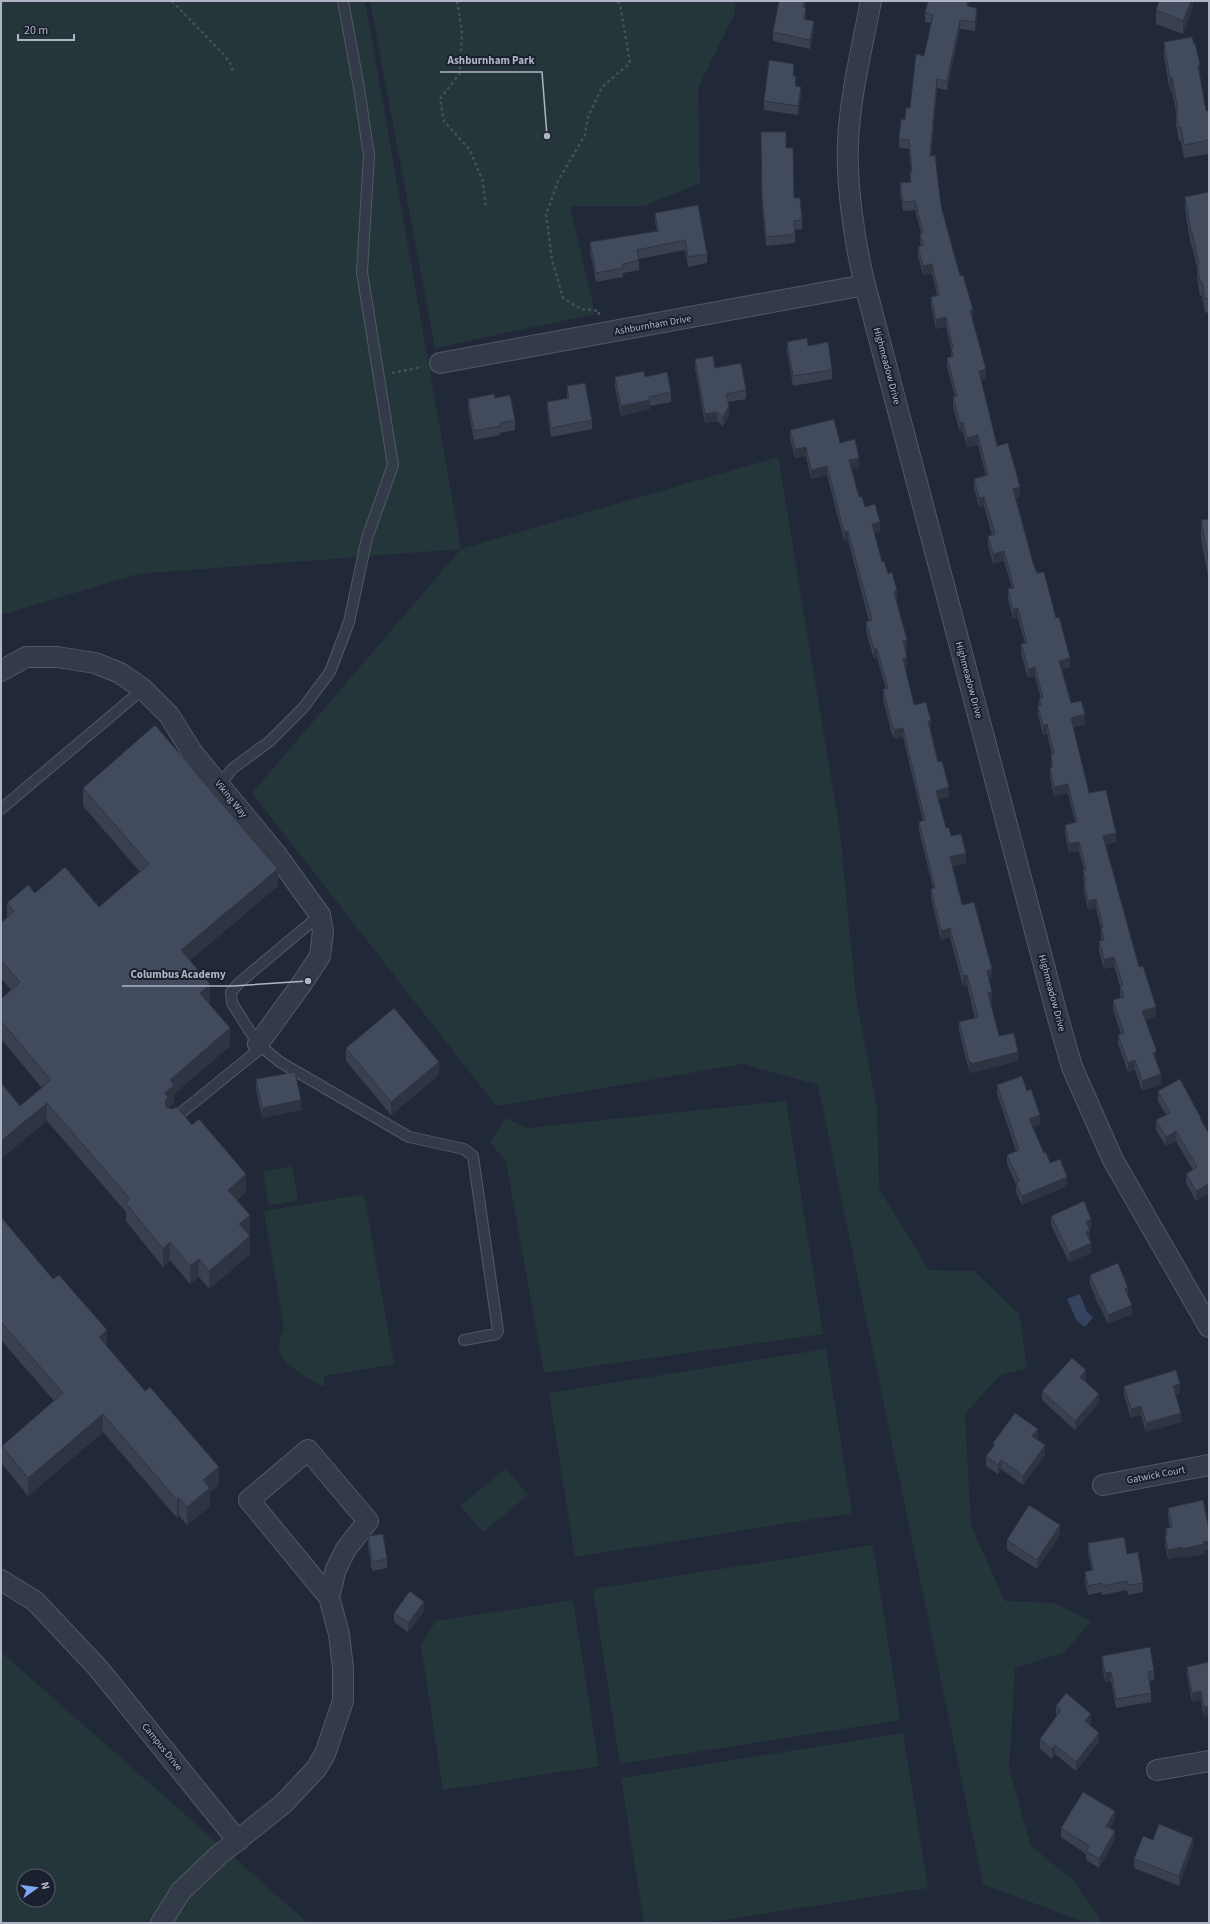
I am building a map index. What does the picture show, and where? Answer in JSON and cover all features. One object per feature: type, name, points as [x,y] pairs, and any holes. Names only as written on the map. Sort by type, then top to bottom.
[{"type":"street","name":"Highmeadow Drive","points":[[871,1],[853,93],[848,143],[853,210],[865,285],[1072,1067],[1113,1160],[1209,1327]]},
{"type":"street","name":"Ashburnham Drive","points":[[440,364],[865,285]]},
{"type":"street","name":"Viking Way","points":[[1,671],[26,657],[58,657],[95,663],[120,673],[143,689],[169,715],[192,752],[276,854],[320,916],[323,931],[320,956],[259,1046]]},
{"type":"street","points":[[161,1923],[182,1891],[198,1874],[283,1804],[304,1783],[322,1759],[343,1701],[343,1668],[339,1634],[329,1597],[249,1500],[308,1450],[368,1521],[346,1549],[336,1569],[329,1597]]},
{"type":"street","name":"Gatwick Court","points":[[1103,1485],[1209,1465]]},
{"type":"street","name":"Campus Drive","points":[[1,1580],[35,1601],[98,1668],[238,1841]]},
{"type":"street","points":[[1157,1770],[1209,1761]]},
{"type":"lane","points":[[220,785],[232,769],[270,741],[304,708],[330,672],[349,622],[367,538],[393,465],[362,272],[369,156],[360,88],[343,1]]},
{"type":"lane","points":[[1,809],[143,689]]},
{"type":"lane","points":[[320,916],[240,982],[231,992],[232,1003],[259,1046],[280,1062],[408,1137],[464,1149],[472,1156],[498,1331],[496,1334],[464,1340]]},
{"type":"lane","points":[[171,1121],[259,1046]]},
{"type":"path","points":[[172,1],[225,56],[231,65],[233,73]]},
{"type":"path","points":[[457,1],[462,31],[460,74],[440,99],[444,121],[470,150],[483,182],[486,208]]},
{"type":"path","points":[[603,334],[598,311],[581,309],[562,298],[552,260],[546,215],[558,181],[585,135],[588,117],[602,87],[630,63],[620,4],[616,1]]},
{"type":"path","points":[[379,376],[440,364]]},
{"type":"shaded area","points":[[1,1],[365,1],[461,549],[138,574],[1,615]]},
{"type":"shaded area","points":[[370,1],[736,1],[734,15],[698,88],[700,183],[644,206],[570,206],[595,314],[435,348]]},
{"type":"shaded area","points":[[778,457],[840,832],[856,998],[877,1108],[879,1189],[929,1270],[974,1271],[1019,1314],[1027,1368],[1000,1375],[965,1414],[971,1526],[1005,1601],[1054,1603],[1091,1621],[1065,1652],[1015,1668],[1009,1769],[1031,1846],[1074,1881],[1103,1923],[1087,1923],[983,1884],[818,1085],[743,1064],[496,1106],[252,793],[461,549]]},
{"type":"shaded area","points":[[786,1101],[823,1334],[544,1373],[506,1161],[490,1143],[506,1118],[527,1128]]},
{"type":"shaded area","points":[[292,1166],[298,1200],[269,1206],[263,1172]]},
{"type":"shaded area","points":[[364,1194],[394,1364],[323,1376],[325,1387],[306,1377],[293,1367],[287,1362],[280,1352],[279,1343],[284,1327],[264,1211]]},
{"type":"shaded area","points":[[826,1349],[852,1513],[575,1557],[549,1393]]},
{"type":"shaded area","points":[[506,1468],[528,1495],[483,1532],[460,1506]]},
{"type":"shaded area","points":[[873,1545],[900,1720],[620,1764],[593,1589]]},
{"type":"shaded area","points":[[573,1600],[599,1766],[443,1790],[421,1645],[436,1621]]},
{"type":"shaded area","points":[[1,1652],[308,1923],[1,1923]]},
{"type":"shaded area","points":[[903,1733],[928,1888],[705,1923],[644,1923],[621,1778]]},
{"type":"water","points":[[1080,1294],[1087,1312],[1093,1317],[1085,1327],[1077,1321],[1067,1299]]},
{"type":"building","points":[[779,1],[805,1],[803,7],[806,8],[804,19],[814,21],[810,40],[773,32]]},
{"type":"building","points":[[928,1],[967,1],[967,6],[977,8],[975,22],[960,20],[947,81],[937,79],[930,156],[935,155],[941,206],[960,276],[963,275],[973,310],[970,311],[986,369],[979,371],[997,446],[1008,443],[1020,487],[1013,489],[1033,563],[1037,573],[1044,572],[1056,618],[1059,617],[1070,658],[1059,661],[1071,703],[1081,701],[1085,714],[1071,718],[1089,793],[1106,790],[1116,833],[1103,836],[1139,967],[1143,966],[1156,1007],[1142,1011],[1156,1049],[1156,1052],[1153,1053],[1161,1074],[1142,1081],[1135,1060],[1128,1063],[1118,1035],[1124,1033],[1113,1000],[1124,997],[1120,986],[1123,985],[1114,957],[1104,959],[1099,941],[1104,940],[1101,928],[1103,927],[1096,899],[1088,901],[1084,882],[1086,881],[1083,870],[1086,870],[1079,842],[1069,844],[1065,825],[1077,822],[1068,784],[1054,787],[1050,768],[1053,767],[1051,755],[1054,754],[1047,724],[1043,726],[1038,706],[1041,705],[1039,699],[1043,698],[1035,667],[1028,669],[1021,644],[1027,643],[1018,608],[1013,610],[1008,589],[1014,588],[1004,551],[993,554],[988,536],[995,534],[984,497],[979,498],[974,479],[988,475],[978,435],[967,438],[963,422],[960,423],[953,397],[957,396],[947,358],[953,356],[951,349],[953,348],[946,317],[936,319],[931,297],[939,295],[932,264],[923,266],[918,247],[923,245],[920,233],[923,233],[915,201],[903,202],[900,183],[911,182],[910,172],[912,172],[909,140],[899,139],[901,119],[905,120],[906,108],[910,108],[916,54],[924,56],[933,15],[925,13]]},
{"type":"building","points":[[1159,1],[1191,1],[1183,21],[1156,10]]},
{"type":"building","points":[[1192,37],[1194,44],[1195,43],[1200,65],[1198,66],[1206,111],[1208,111],[1209,140],[1184,145],[1181,127],[1179,128],[1176,110],[1178,110],[1172,77],[1170,78],[1164,42]]},
{"type":"building","points":[[769,60],[794,64],[793,76],[796,76],[795,86],[801,87],[798,106],[764,101]]},
{"type":"building","points":[[761,132],[786,132],[786,148],[793,148],[794,198],[800,198],[802,220],[794,221],[795,234],[766,237],[762,197]]},
{"type":"building","points":[[1209,192],[1209,298],[1205,299],[1202,282],[1200,282],[1197,265],[1199,264],[1191,232],[1185,197]]},
{"type":"building","points":[[698,205],[707,254],[688,257],[685,240],[637,250],[639,260],[623,264],[623,268],[596,273],[590,242],[658,231],[655,213]]},
{"type":"building","points":[[807,338],[808,346],[828,342],[832,370],[793,376],[787,342]]},
{"type":"building","points":[[713,356],[715,368],[741,363],[746,390],[726,394],[729,406],[723,417],[717,412],[705,414],[695,359]]},
{"type":"building","points":[[644,371],[645,377],[667,372],[671,392],[649,397],[650,400],[621,406],[615,377]]},
{"type":"building","points":[[585,383],[592,420],[551,428],[547,402],[569,398],[567,386]]},
{"type":"building","points":[[494,394],[495,398],[510,395],[515,420],[500,423],[500,426],[474,431],[468,399]]},
{"type":"building","points":[[834,419],[840,443],[855,439],[859,458],[849,460],[859,497],[862,497],[865,507],[875,504],[880,522],[872,524],[882,562],[884,561],[888,574],[892,572],[897,591],[894,592],[907,640],[903,641],[907,657],[903,659],[914,705],[926,702],[931,721],[928,721],[938,762],[942,761],[949,787],[936,791],[946,828],[949,828],[951,836],[961,834],[966,853],[950,857],[962,905],[974,902],[992,969],[987,971],[992,992],[988,993],[999,1036],[1014,1033],[1018,1052],[971,1064],[971,1062],[969,1062],[959,1022],[978,1017],[967,975],[963,976],[950,928],[941,931],[931,889],[935,888],[919,822],[925,820],[903,728],[894,730],[891,722],[883,689],[888,688],[877,649],[874,649],[866,622],[872,620],[848,531],[844,532],[827,466],[811,470],[806,447],[795,449],[790,430]]},
{"type":"building","points":[[1209,519],[1209,563],[1201,520]]},
{"type":"building","points":[[155,725],[278,869],[181,950],[210,984],[200,993],[230,1028],[170,1080],[174,1085],[165,1093],[168,1097],[165,1101],[166,1107],[172,1109],[177,1107],[192,1125],[199,1119],[246,1174],[228,1190],[250,1215],[239,1224],[250,1236],[209,1271],[199,1259],[190,1266],[170,1242],[163,1249],[126,1203],[130,1199],[47,1103],[1,1141],[1,1083],[20,1106],[51,1080],[1,1021],[1,999],[20,982],[1,960],[1,923],[14,911],[7,903],[28,885],[35,893],[65,867],[99,907],[149,864],[83,788]]},
{"type":"building","points":[[394,1008],[439,1062],[391,1102],[346,1048]]},
{"type":"building","points":[[295,1072],[301,1100],[262,1108],[256,1079]]},
{"type":"building","points":[[1022,1076],[1027,1091],[1031,1089],[1040,1115],[1029,1119],[1044,1153],[1046,1152],[1050,1163],[1060,1159],[1067,1177],[1022,1196],[1016,1183],[1019,1181],[1007,1155],[1019,1150],[997,1085]]},
{"type":"building","points":[[1180,1079],[1209,1134],[1209,1186],[1208,1184],[1196,1191],[1186,1174],[1197,1167],[1176,1131],[1166,1137],[1156,1120],[1170,1113],[1158,1091]]},
{"type":"building","points":[[1084,1201],[1091,1219],[1086,1222],[1090,1231],[1086,1232],[1091,1243],[1069,1253],[1051,1216]]},
{"type":"building","points":[[1,1217],[53,1279],[59,1275],[107,1330],[99,1337],[145,1391],[150,1387],[219,1467],[203,1480],[210,1488],[187,1507],[179,1498],[177,1500],[103,1414],[28,1478],[2,1446],[63,1393],[1,1322]]},
{"type":"building","points":[[1118,1263],[1128,1288],[1125,1289],[1132,1305],[1108,1315],[1090,1275]]},
{"type":"building","points":[[1072,1358],[1086,1370],[1080,1377],[1099,1394],[1075,1421],[1042,1391]]},
{"type":"building","points":[[1176,1370],[1180,1384],[1173,1386],[1181,1413],[1146,1423],[1141,1406],[1131,1409],[1124,1386]]},
{"type":"building","points":[[1015,1413],[1038,1429],[1032,1436],[1045,1445],[1023,1476],[1001,1460],[998,1465],[986,1456],[995,1445],[993,1443]]},
{"type":"building","points":[[1203,1500],[1209,1530],[1209,1541],[1203,1542],[1204,1544],[1182,1549],[1182,1547],[1168,1550],[1165,1536],[1167,1536],[1166,1528],[1172,1527],[1168,1508]]},
{"type":"building","points":[[1029,1505],[1060,1525],[1037,1560],[1007,1540]]},
{"type":"building","points":[[383,1534],[387,1559],[372,1562],[368,1536]]},
{"type":"building","points":[[1124,1537],[1127,1554],[1138,1552],[1143,1583],[1128,1585],[1127,1581],[1102,1586],[1102,1583],[1088,1586],[1085,1572],[1093,1570],[1088,1543]]},
{"type":"building","points":[[410,1591],[424,1602],[408,1623],[394,1613]]},
{"type":"building","points":[[1150,1647],[1154,1671],[1148,1672],[1151,1693],[1116,1699],[1111,1672],[1105,1673],[1102,1656]]},
{"type":"building","points":[[1209,1662],[1209,1706],[1204,1707],[1201,1691],[1192,1693],[1187,1667]]},
{"type":"building","points":[[1066,1693],[1091,1714],[1085,1721],[1099,1733],[1076,1762],[1055,1745],[1052,1749],[1040,1739],[1061,1710],[1056,1706]]},
{"type":"building","points":[[1083,1792],[1115,1811],[1106,1826],[1115,1831],[1099,1859],[1086,1851],[1089,1846],[1061,1828]]},
{"type":"building","points":[[1159,1824],[1193,1838],[1179,1876],[1134,1859],[1143,1836],[1153,1840]]},
{"type":"place","name":"Ashburnham Park","points":[[547,136]]},
{"type":"place","name":"Columbus Academy","points":[[308,981]]}]
